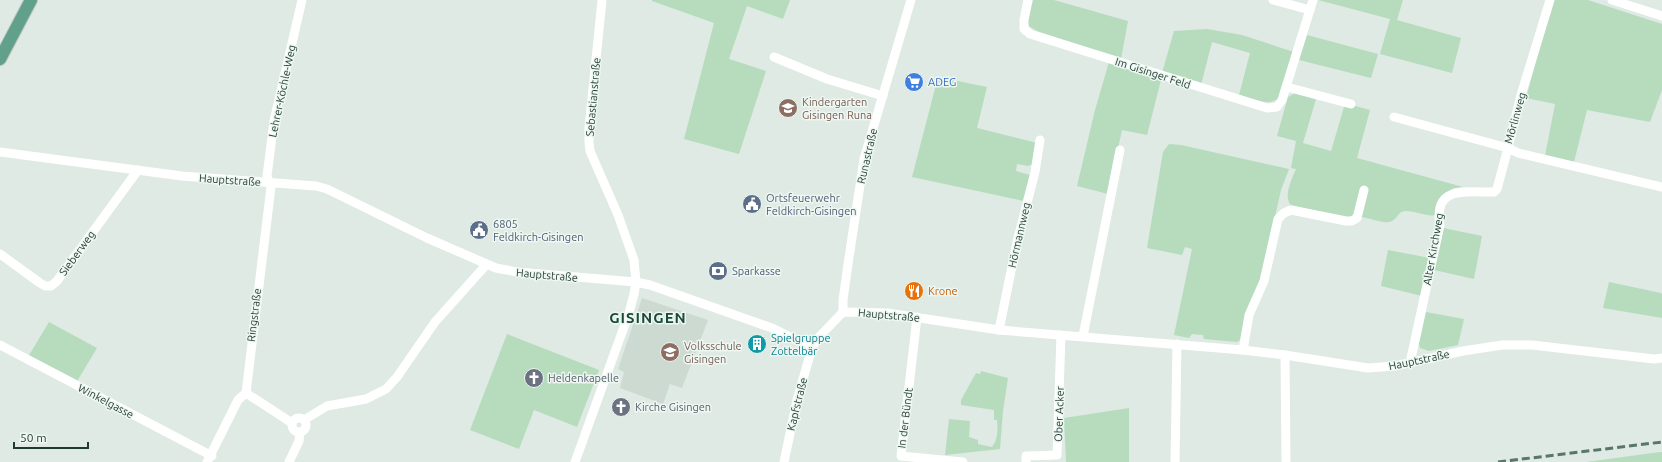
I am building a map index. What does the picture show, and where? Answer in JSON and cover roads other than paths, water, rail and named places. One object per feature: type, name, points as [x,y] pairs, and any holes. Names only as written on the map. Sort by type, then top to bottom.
[{"type":"main road","points":[[0,59],[31,0]]},
{"type":"street","name":"Lehrer-Köchle-Weg","points":[[269,182],[267,176],[274,121],[302,0]]},
{"type":"street","name":"Sebastianstraße","points":[[575,462],[629,312],[636,282],[634,260],[630,244],[606,185],[590,151],[589,128],[602,0]]},
{"type":"street","name":"Im Gisinger Feld","points":[[1028,0],[1024,20],[1024,29],[1030,34],[1258,106],[1268,108],[1277,106],[1282,100],[1287,87]]},
{"type":"street","points":[[1273,0],[1310,10]]},
{"type":"street","points":[[1313,0],[1287,87],[1351,104]]},
{"type":"street","name":"Mörlinweg","points":[[1394,117],[1508,148],[1521,95],[1550,0]]},
{"type":"street","points":[[1612,0],[1662,16]]},
{"type":"street","name":"Runastraße","points":[[843,312],[848,264],[864,159],[883,96],[908,1]]},
{"type":"street","points":[[774,57],[827,79],[883,96]]},
{"type":"street","name":"Hörmannweg","points":[[999,330],[1017,242],[1035,172],[1040,140]]},
{"type":"street","points":[[1508,148],[1518,153],[1662,187]]},
{"type":"street","name":"Alter Kirchweg","points":[[1410,363],[1440,225],[1439,219],[1442,202],[1448,195],[1458,192],[1494,192],[1497,189],[1508,148]]},
{"type":"street","points":[[1083,336],[1120,150]]},
{"type":"street","name":"Hauptstraße","points":[[0,152],[196,177],[316,186],[327,189],[486,265],[517,272],[636,282],[650,285],[751,320],[779,331],[812,348],[818,338],[843,312],[870,312],[917,317],[999,330],[1243,350],[1368,368],[1395,366],[1487,347],[1532,344],[1654,359],[1662,355]]},
{"type":"street","name":"Sieberweg","points":[[0,254],[40,283],[45,286],[51,286],[57,281],[138,170]]},
{"type":"street","name":"Ringstraße","points":[[246,393],[271,187],[269,182]]},
{"type":"street","points":[[1243,350],[1249,314],[1264,281],[1278,219],[1284,213],[1291,210],[1346,222],[1352,221],[1357,218],[1364,190]]},
{"type":"street","points":[[304,420],[327,406],[366,400],[386,389],[397,377],[435,322],[486,265]]},
{"type":"street","name":"In der Bündt","points":[[917,317],[901,456],[963,462]]},
{"type":"street","name":"Ober Acker","points":[[1026,462],[1026,456],[1057,455],[1061,335]]},
{"type":"street","points":[[1175,462],[1177,344]]},
{"type":"street","name":"Winkelgasse","points":[[0,345],[209,459]]},
{"type":"street","name":"Kapfstraße","points":[[784,462],[797,400],[812,348]]},
{"type":"street","points":[[1285,355],[1286,462]]},
{"type":"street","points":[[209,459],[238,400],[246,393],[292,423],[294,429],[300,432]]},
{"type":"street","points":[[292,423],[297,418],[304,420]]},
{"type":"street","points":[[289,462],[299,441],[300,432],[305,428],[306,424],[304,420]]},
{"type":"railway","points":[[1498,462],[1662,442]]},
{"type":"place","name":"ADEG","points":[[914,82]]},
{"type":"place","name":"Kindergarten Gisingen Runa","points":[[788,108]]},
{"type":"place","name":"Ortsfeuerwehr Feldkirch-Gisingen","points":[[752,204]]},
{"type":"place","name":"6805 Feldkirch-Gisingen","points":[[479,230]]},
{"type":"place","name":"Sparkasse","points":[[718,271]]},
{"type":"place","name":"Krone","points":[[914,291]]},
{"type":"place","name":"Spielgruppe Zottelbär","points":[[757,344]]},
{"type":"place","name":"Volksschule Gisingen","points":[[670,352]]},
{"type":"place","name":"Heldenkapelle","points":[[534,378]]},
{"type":"place","name":"Kirche Gisingen","points":[[621,407]]},
{"type":"district","name":"GISINGEN","points":[[648,318]]}]
